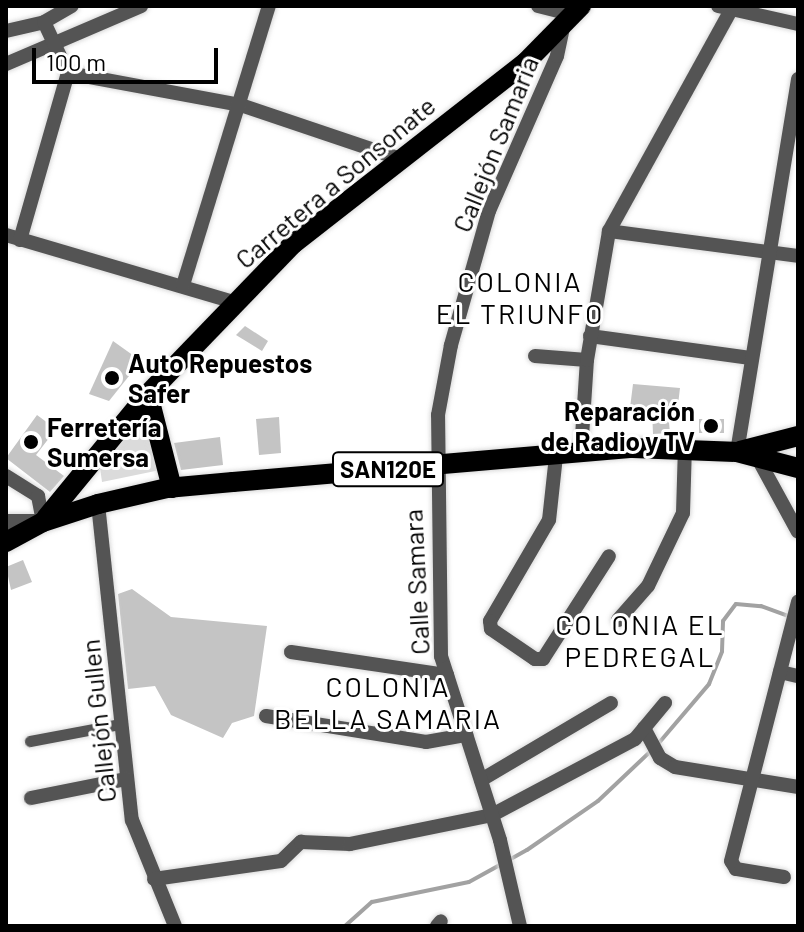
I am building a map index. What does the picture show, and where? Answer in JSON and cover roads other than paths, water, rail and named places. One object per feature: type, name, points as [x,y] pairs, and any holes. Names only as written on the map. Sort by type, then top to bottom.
[{"type":"main road","name":"Carretera a Sonsonate","points":[[43,522],[148,394],[233,302],[293,244],[398,158],[525,63],[572,16]]},
{"type":"main road","points":[[148,394],[172,488]]},
{"type":"main road","name":"SAN120E","points":[[737,452],[798,436]]},
{"type":"main road","name":"SAN120E","points":[[43,522],[98,504],[172,488],[581,452],[685,447],[737,452],[798,468]]},
{"type":"main road","points":[[6,542],[43,522]]},
{"type":"street","points":[[6,31],[44,22],[72,6]]},
{"type":"street","points":[[6,64],[141,6]]},
{"type":"street","points":[[183,285],[241,105],[269,6]]},
{"type":"street","points":[[538,6],[572,16]]},
{"type":"street","points":[[581,452],[590,336],[609,231],[725,8],[798,24]]},
{"type":"street","name":"Callejón Samaria","points":[[436,465],[438,415],[451,345],[489,211],[572,16]]},
{"type":"street","points":[[44,22],[68,73],[13,238],[233,302]]},
{"type":"street","points":[[68,73],[241,105],[398,158]]},
{"type":"street","points":[[737,452],[798,79]]},
{"type":"street","points":[[609,231],[798,256]]},
{"type":"street","points":[[590,336],[751,358]]},
{"type":"street","points":[[535,356],[587,360]]},
{"type":"street","points":[[618,620],[648,586],[683,513],[685,447]]},
{"type":"street","points":[[556,456],[558,475],[549,520],[490,621],[491,629],[535,659],[543,659],[609,556]]},
{"type":"street","points":[[757,457],[798,532]]},
{"type":"street","name":"Calle Samara","points":[[436,465],[441,656],[492,815],[520,926]]},
{"type":"street","points":[[6,476],[38,496],[43,522],[6,522]]},
{"type":"street","name":"Callejón Gullen","points":[[98,504],[126,779],[136,836],[175,926]]},
{"type":"street","points":[[784,877],[736,869],[731,861],[755,780],[798,601]]},
{"type":"street","points":[[291,652],[447,675]]},
{"type":"street","points":[[780,672],[798,676]]},
{"type":"street","points":[[481,780],[611,703]]},
{"type":"street","points":[[154,879],[281,861],[301,842],[350,844],[492,815],[635,739],[665,703]]},
{"type":"street","points":[[266,716],[426,742],[466,735]]},
{"type":"street","points":[[30,741],[120,724]]},
{"type":"street","points":[[644,728],[660,758],[675,767],[798,787]]},
{"type":"street","points":[[31,798],[126,779]]},
{"type":"waterway","points":[[658,744],[709,684],[722,651],[723,621],[736,604],[761,606],[792,617]]},
{"type":"waterway","points":[[345,926],[372,902],[469,882],[527,850],[598,801],[652,750]]},
{"type":"place","name":"Auto Repuestos Safer","points":[[112,378]]},
{"type":"place","name":"Reparación de Radio y TV","points":[[711,426]]},
{"type":"place","name":"Ferretería Sumersa","points":[[31,442]]},
{"type":"district","name":"COLONIA EL TRIUNFO","points":[[520,297]]},
{"type":"district","name":"COLONIA EL PEDREGAL","points":[[640,640]]},
{"type":"district","name":"COLONIA BELLA SAMARIA","points":[[388,702]]}]
